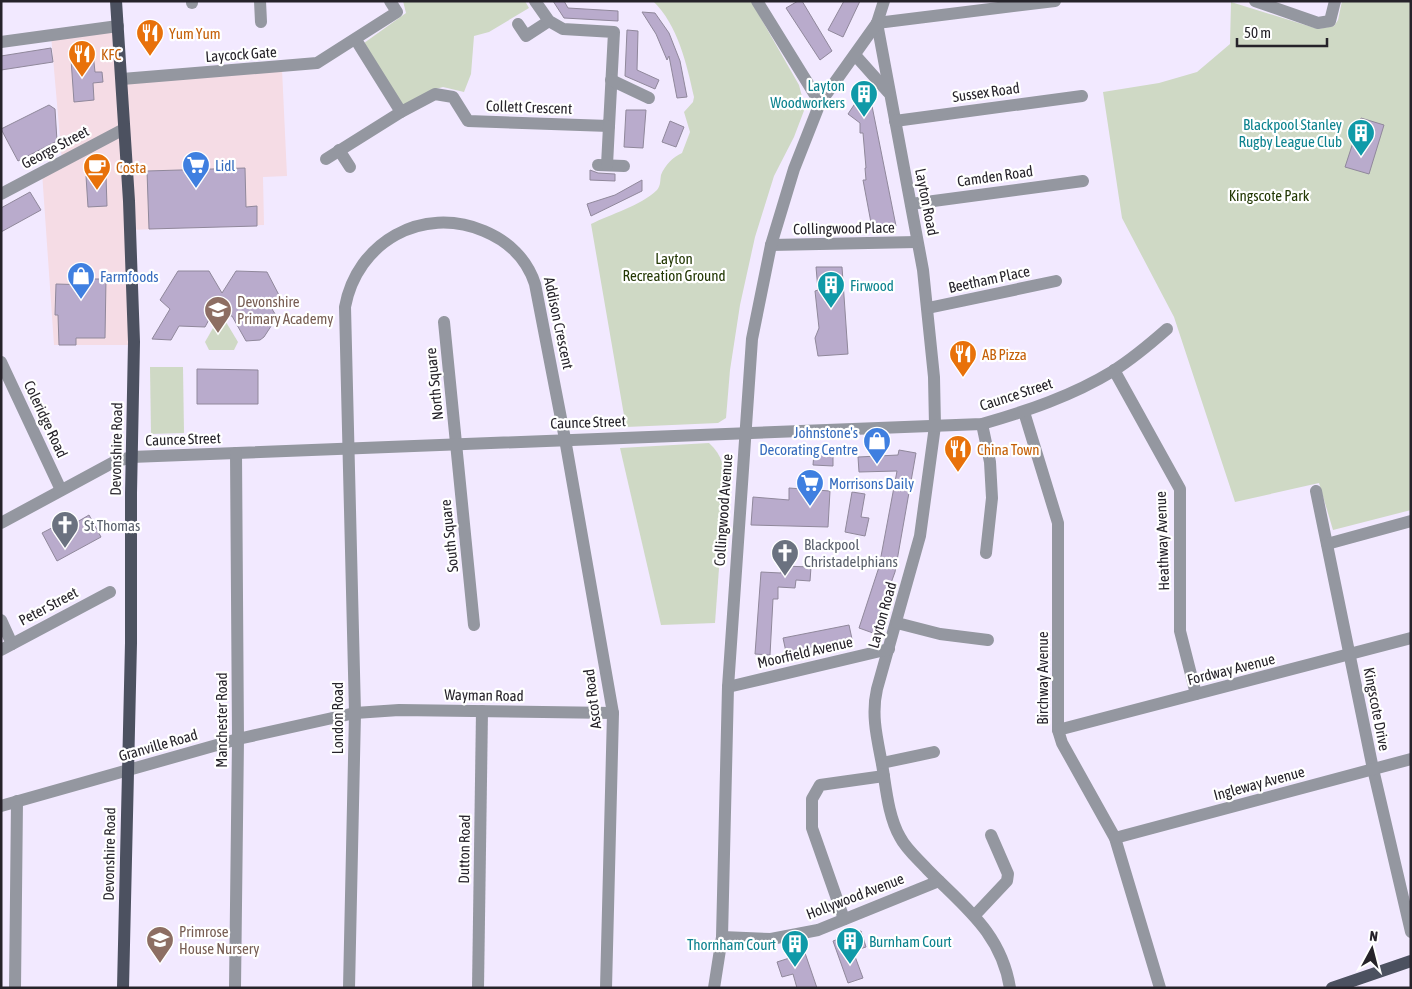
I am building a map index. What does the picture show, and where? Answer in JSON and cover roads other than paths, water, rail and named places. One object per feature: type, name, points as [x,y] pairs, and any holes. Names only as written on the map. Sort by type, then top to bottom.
[{"type":"main road","name":"Devonshire Road","points":[[116,1],[122,79],[134,342],[131,457],[131,625],[123,988]]},
{"type":"main road","points":[[1332,988],[1411,961]]},
{"type":"street","points":[[260,1],[261,22]]},
{"type":"street","points":[[535,1],[549,21],[563,29],[614,32],[609,126],[603,165],[624,166]]},
{"type":"street","points":[[757,1],[820,103]]},
{"type":"street","name":"Layton Road","points":[[884,1],[877,23],[855,55],[888,93]]},
{"type":"street","points":[[877,23],[1055,1]]},
{"type":"street","points":[[1255,1],[1318,23],[1330,21],[1335,1]]},
{"type":"street","name":"Laycock Gate","points":[[122,79],[317,63],[356,40],[394,7]]},
{"type":"street","points":[[518,24],[526,36],[549,21]]},
{"type":"street","name":"Layton Road","points":[[877,23],[888,93],[918,242],[928,308],[934,378],[935,426],[920,536],[873,707],[874,723],[892,813],[900,838],[939,881],[975,915],[989,932],[997,949],[1010,988]]},
{"type":"street","points":[[1,42],[118,26]]},
{"type":"street","points":[[326,159],[401,112],[356,40]]},
{"type":"street","name":"Collingwood Avenue","points":[[714,988],[722,937],[728,687],[744,432],[752,339],[771,245],[794,169],[820,103],[855,55]]},
{"type":"street","points":[[612,80],[649,99]]},
{"type":"street","name":"Collett Crescent","points":[[401,112],[435,94],[453,97],[468,121],[609,126]]},
{"type":"street","name":"Sussex Road","points":[[895,121],[1082,96]]},
{"type":"street","name":"George Street","points":[[1,194],[124,128]]},
{"type":"street","points":[[340,150],[350,167]]},
{"type":"street","name":"Camden Road","points":[[911,204],[1083,181]]},
{"type":"street","name":"Addison Crescent","points":[[347,448],[345,307],[347,294],[362,266],[381,244],[405,229],[434,222],[464,224],[492,234],[524,260],[531,272],[565,439]]},
{"type":"street","name":"Collingwood Place","points":[[771,245],[918,242]]},
{"type":"street","name":"Beetham Place","points":[[928,308],[1056,281]]},
{"type":"street","name":"North Square","points":[[444,322],[456,444]]},
{"type":"street","name":"Caunce Street","points":[[1,523],[112,463],[131,457],[982,424],[1024,412],[1069,393],[1114,370],[1168,330]]},
{"type":"street","name":"Coleridge Road","points":[[1,362],[61,490]]},
{"type":"street","name":"Heathway Avenue","points":[[1114,370],[1180,490],[1180,631],[1196,694]]},
{"type":"street","name":"Birchway Avenue","points":[[1024,412],[1058,523],[1058,730],[1062,743],[1115,838],[1160,988]]},
{"type":"street","points":[[982,424],[990,462],[992,498],[986,553]]},
{"type":"street","name":"Ascot Road","points":[[565,439],[613,713],[606,988]]},
{"type":"street","name":"South Square","points":[[456,444],[474,624]]},
{"type":"street","name":"London Road","points":[[347,448],[355,713],[349,988]]},
{"type":"street","name":"Manchester Road","points":[[235,988],[238,739],[236,453]]},
{"type":"street","name":"Kingscote Drive","points":[[1316,491],[1373,769],[1411,932]]},
{"type":"street","points":[[1327,544],[1411,521]]},
{"type":"street","name":"Peter Street","points":[[7,647],[110,592]]},
{"type":"street","points":[[1,620],[7,647]]},
{"type":"street","points":[[897,623],[940,634],[988,640]]},
{"type":"street","name":"Fordway Avenue","points":[[1058,730],[1411,638]]},
{"type":"street","name":"Moorfield Avenue","points":[[728,687],[888,649]]},
{"type":"street","name":"Wayman Road","points":[[355,713],[399,710],[613,713]]},
{"type":"street","name":"Dutton Road","points":[[478,988],[482,711]]},
{"type":"street","name":"Granville Road","points":[[1,806],[238,739],[355,713]]},
{"type":"street","points":[[882,763],[934,752]]},
{"type":"street","name":"Ingleway Avenue","points":[[1115,838],[1411,759]]},
{"type":"street","points":[[844,919],[812,828],[812,799],[820,785],[884,776]]},
{"type":"street","points":[[15,988],[17,800]]},
{"type":"street","points":[[975,915],[1007,881],[1008,874],[991,835]]},
{"type":"street","name":"Hollywood Avenue","points":[[722,937],[771,939],[818,930],[939,881]]},
{"type":"place","name":"Yum Yum","points":[[150,57]]},
{"type":"place","name":"KFC","points":[[82,78]]},
{"type":"place","name":"Layton Woodworkers","points":[[864,118]]},
{"type":"place","name":"Blackpool Stanley Rugby League Club","points":[[1361,157]]},
{"type":"place","name":"Lidl","points":[[196,189]]},
{"type":"place","name":"Costa","points":[[97,191]]},
{"type":"place","name":"Farmfoods","points":[[81,300]]},
{"type":"place","name":"Firwood","points":[[831,309]]},
{"type":"place","name":"Devonshire Primary Academy","points":[[218,334]]},
{"type":"place","name":"AB Pizza","points":[[963,378]]},
{"type":"place","name":"Johnstone's Decorating Centre","points":[[877,465]]},
{"type":"place","name":"China Town","points":[[958,473]]},
{"type":"place","name":"Morrisons Daily","points":[[810,507]]},
{"type":"place","name":"St Thomas","points":[[65,549]]},
{"type":"place","name":"Blackpool Christadelphians","points":[[785,577]]},
{"type":"place","name":"Primrose House Nursery","points":[[160,964]]},
{"type":"place","name":"Burnham Court","points":[[850,965]]},
{"type":"place","name":"Thornham Court","points":[[795,968]]},
{"type":"park label","name":"Kingscote Park","points":[[1269,195]]},
{"type":"park label","name":"Layton Recreation Ground","points":[[674,266]]}]
